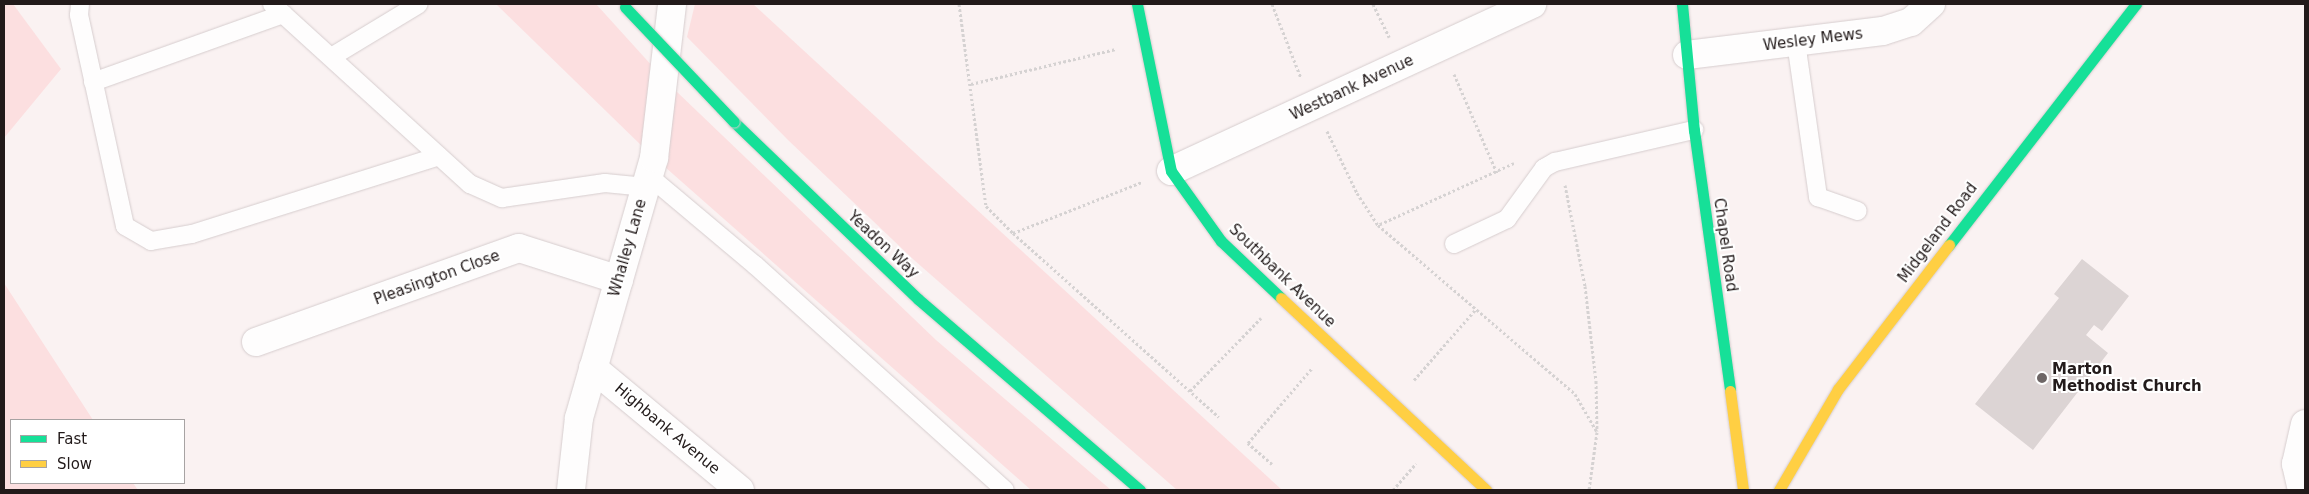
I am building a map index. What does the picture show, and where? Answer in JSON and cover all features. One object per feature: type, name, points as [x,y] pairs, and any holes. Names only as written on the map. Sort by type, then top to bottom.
[{"type":"street","name":"Whalley Lane","points":[[571,490],[579,418],[648,182],[672,4]]},
{"type":"street","name":"Southbank Avenue","points":[[1137,4],[1171,171],[1221,241],[1486,490]]},
{"type":"street","name":"Westbank Avenue","points":[[1171,171],[1532,4]]},
{"type":"street","name":"Chapel Road","points":[[1682,4],[1694,130],[1743,490]]},
{"type":"street","name":"Wesley Mews","points":[[1688,56],[1897,27],[1922,15],[1931,4]]},
{"type":"street","name":"Midgeland Road","points":[[1779,490],[1838,389],[2136,4]]},
{"type":"street","name":"Yeadon Way","points":[[624,5],[734,122],[918,298],[1140,490]]},
{"type":"street","name":"Pleasington Close","points":[[256,342],[519,248],[619,280]]},
{"type":"street","name":"Highbank Avenue","points":[[593,368],[740,490]]},
{"type":"street","points":[[2302,490],[2296,464],[2305,424]]},
{"type":"lane","points":[[80,4],[79,15],[125,226],[151,241],[192,234],[439,156]]},
{"type":"lane","points":[[332,56],[419,4]]},
{"type":"lane","points":[[93,82],[278,9],[332,56],[470,184],[502,198],[604,183],[648,182],[755,265],[1004,490]]},
{"type":"lane","points":[[1796,42],[1818,198],[1858,211]]},
{"type":"lane","points":[[1454,244],[1507,219],[1544,168],[1560,161],[1694,130]]},
{"type":"path","points":[[959,4],[986,206],[1013,233],[1219,417]]},
{"type":"path","points":[[1272,4],[1315,106],[1357,193],[1378,225],[1575,394],[1597,432]]},
{"type":"path","points":[[1373,4],[1401,65]]},
{"type":"path","points":[[971,84],[1144,42]]},
{"type":"path","points":[[1442,46],[1497,173]]},
{"type":"path","points":[[1378,225],[1497,173],[1521,159]]},
{"type":"path","points":[[1560,161],[1585,286],[1596,381],[1597,432],[1589,490]]},
{"type":"path","points":[[1013,233],[1171,171]]},
{"type":"path","points":[[1190,391],[1281,297]]},
{"type":"path","points":[[1393,402],[1476,309]]},
{"type":"path","points":[[1272,464],[1248,443],[1332,345]]},
{"type":"shaded area","points":[[4,4],[13,4],[61,69],[4,138]]},
{"type":"shaded area","points":[[496,4],[596,4],[654,68],[646,150]]},
{"type":"shaded area","points":[[695,4],[753,4],[1282,490],[1177,490],[914,260],[788,140],[687,37]]},
{"type":"shaded area","points":[[676,91],[936,340],[1111,490],[1031,490],[665,167]]},
{"type":"shaded area","points":[[4,283],[92,419],[10,419],[10,484],[134,484],[138,490],[4,490]]},
{"type":"building","name":"Marton Methodist Church","points":[[2082,259],[2129,296],[2102,331],[2094,325],[2086,335],[2108,353],[2033,450],[1975,404],[2059,298],[2054,294]]},
{"type":"traffic: fast","points":[[1137,4],[1171,171],[1221,241],[1281,298]]},
{"type":"traffic: fast","points":[[1682,4],[1694,130],[1730,391]]},
{"type":"traffic: fast","points":[[1949,245],[2136,4]]},
{"type":"traffic: fast","points":[[625,7],[734,122]]},
{"type":"traffic: fast","points":[[734,122],[918,299],[1140,490]]},
{"type":"traffic: slow","points":[[1779,490],[1838,389],[1949,245]]},
{"type":"traffic: slow","points":[[1281,298],[1486,490]]},
{"type":"traffic: slow","points":[[1730,391],[1743,490]]},
{"type":"place","name":"Marton Methodist Church","points":[[2042,378]]}]
